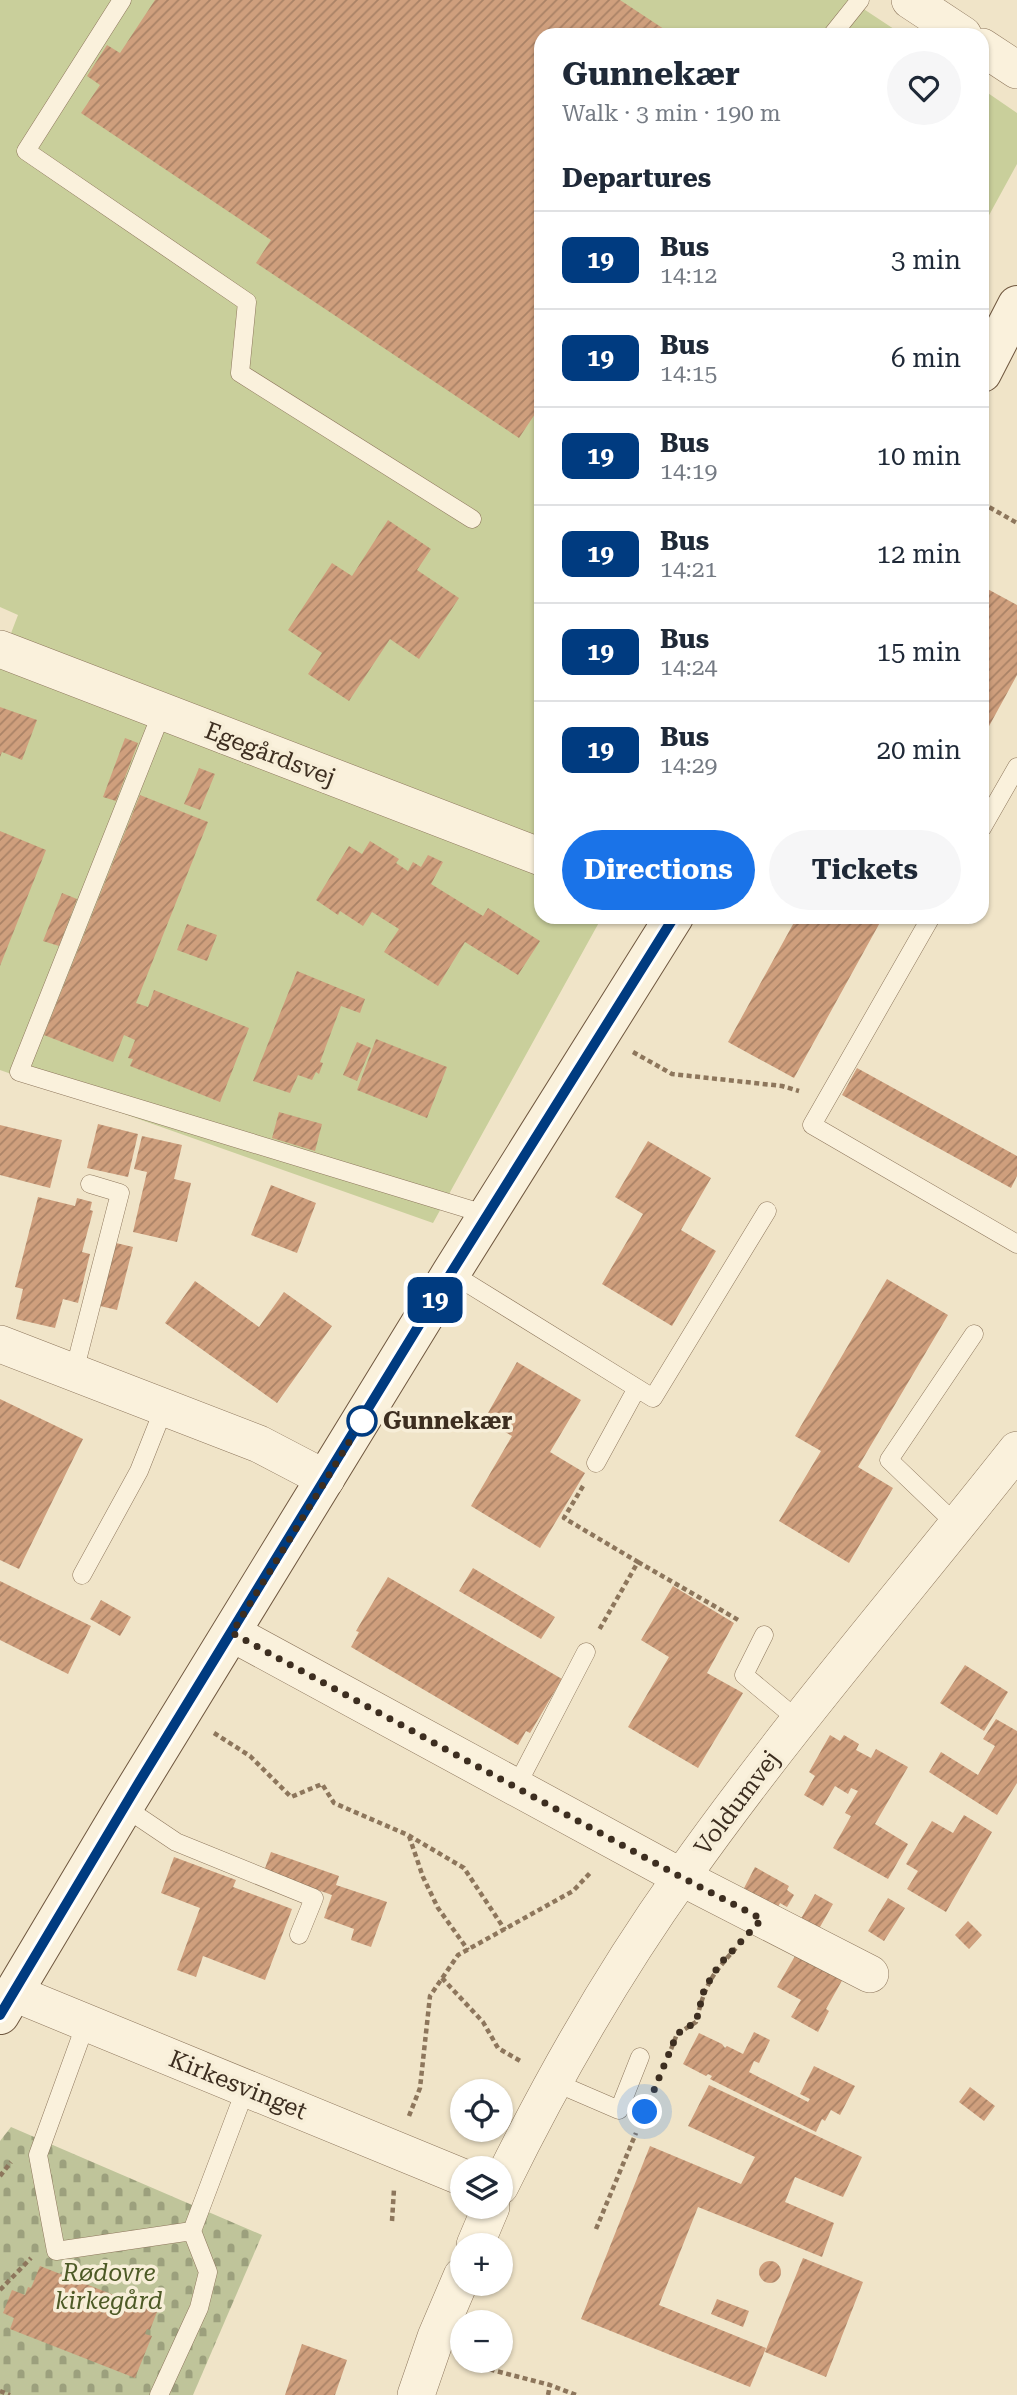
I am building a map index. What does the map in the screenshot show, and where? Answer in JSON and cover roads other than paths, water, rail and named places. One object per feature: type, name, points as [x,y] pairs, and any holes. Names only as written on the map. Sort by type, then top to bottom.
[{"type":"street","points":[[910,0],[952,28]]},
{"type":"street","points":[[989,52],[1017,70]]},
{"type":"street","points":[[989,359],[1017,305]]},
{"type":"street","name":"Egegårdsvej","points":[[0,649],[534,854]]},
{"type":"street","points":[[7,2004],[124,1807],[451,1273],[670,924]]},
{"type":"street","points":[[0,1344],[259,1444],[326,1479]]},
{"type":"street","name":"Voldumvej","points":[[513,2161],[602,1999],[681,1877],[798,1720],[1017,1450]]},
{"type":"street","points":[[232,1633],[681,1877],[870,1974]]},
{"type":"street","name":"Kirkesvinget","points":[[7,2004],[86,2023],[450,2172]]},
{"type":"street","points":[[416,2395],[454,2296]]},
{"type":"lane","points":[[122,0],[26,151],[247,302],[240,373],[472,519]]},
{"type":"lane","points":[[838,28],[860,0]]},
{"type":"lane","points":[[162,712],[19,1072],[488,1215]]},
{"type":"lane","points":[[989,816],[1017,767]]},
{"type":"lane","points":[[927,924],[812,1125],[1017,1244]]},
{"type":"lane","points":[[74,1372],[120,1193],[90,1184]]},
{"type":"lane","points":[[451,1273],[653,1398],[767,1210]]},
{"type":"lane","points":[[957,1525],[889,1460],[974,1334]]},
{"type":"lane","points":[[596,1463],[637,1388]]},
{"type":"lane","points":[[82,1575],[138,1472],[164,1408]]},
{"type":"lane","points":[[764,1636],[744,1675],[798,1720]]},
{"type":"lane","points":[[516,1787],[586,1652]]},
{"type":"lane","points":[[124,1807],[176,1842],[314,1898],[299,1935]]},
{"type":"lane","points":[[86,2023],[38,2155],[56,2251],[192,2231]]},
{"type":"lane","points":[[554,2082],[619,2110],[640,2057]]},
{"type":"lane","points":[[159,2395],[199,2308],[208,2272],[192,2231],[246,2088]]},
{"type":"place","name":"Gunnekær","points":[[362,1421]]},
{"type":"park label","name":"Rødovre kirkegård","points":[[109,2287]]}]
